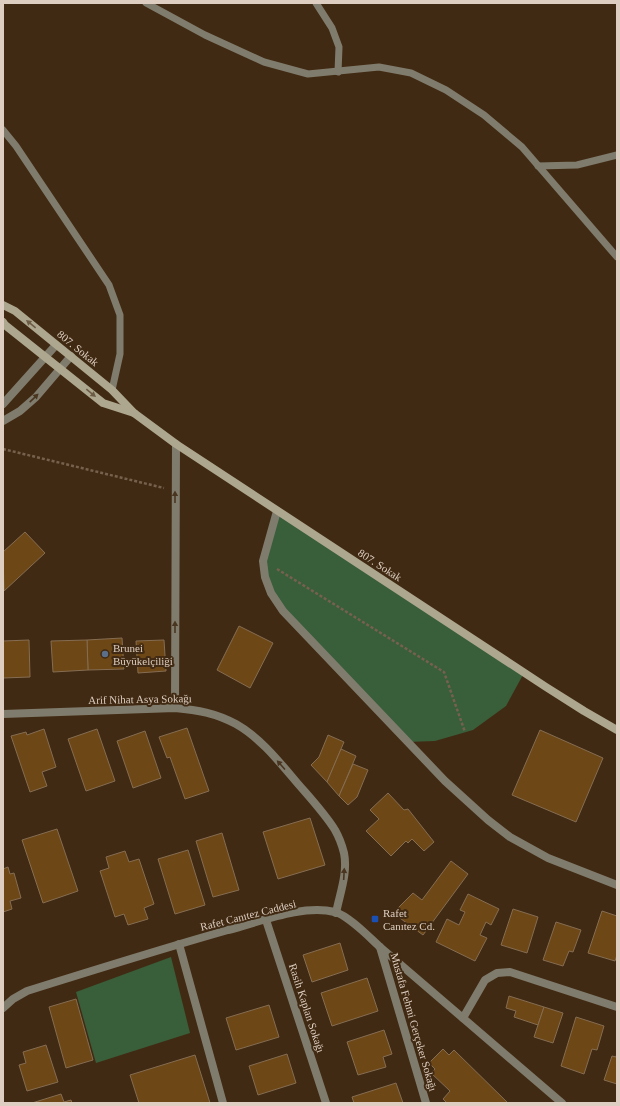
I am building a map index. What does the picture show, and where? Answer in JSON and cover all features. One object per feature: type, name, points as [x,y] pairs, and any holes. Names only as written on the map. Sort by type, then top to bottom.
[{"type":"main road","name":"807. Sokak","points":[[3,305],[15,311],[112,390],[134,413],[176,444],[553,692],[617,730]]},
{"type":"main road","name":"807. Sokak","points":[[3,322],[103,403],[134,413]]},
{"type":"street","points":[[3,404],[56,345]]},
{"type":"street","points":[[3,421],[20,411],[36,397],[71,356]]},
{"type":"street","points":[[175,708],[176,444]]},
{"type":"street","points":[[277,511],[263,561],[265,576],[271,593],[283,611],[469,805],[510,837],[530,849],[548,858],[617,885]]},
{"type":"street","name":"Arif Nihat Asya Sokağı","points":[[3,714],[175,708],[198,710],[218,716],[237,725],[252,736],[292,777],[326,817],[335,831],[341,843],[344,854],[344,878],[336,912]]},
{"type":"street","name":"Rafet Canıtez Caddesi","points":[[3,1008],[28,991],[179,944],[286,914],[312,910],[336,912],[354,923],[562,1103]]},
{"type":"street","name":"Rasih Kaplan Sokağı","points":[[266,920],[326,1103]]},
{"type":"street","points":[[179,944],[223,1103]]},
{"type":"street","name":"Mustafa Fehmi Gerçeker Sokağı","points":[[380,947],[426,1103]]},
{"type":"street","points":[[462,1018],[485,980],[497,973],[510,972],[617,1007]]},
{"type":"lane","points":[[146,3],[205,35],[264,62],[308,74],[380,67],[411,73],[446,90],[484,115],[522,147],[617,257]]},
{"type":"lane","points":[[316,3],[332,28],[339,47],[338,72]]},
{"type":"lane","points":[[3,130],[16,146],[109,285],[120,315],[120,354],[112,390]]},
{"type":"lane","points":[[538,166],[577,165],[617,154]]},
{"type":"path","points":[[3,449],[175,491]]},
{"type":"path","points":[[263,561],[444,672],[465,732]]},
{"type":"green space","points":[[277,511],[524,673],[506,706],[473,730],[435,741],[407,742],[271,593],[263,561]]},
{"type":"green space","points":[[171,957],[190,1033],[96,1063],[76,992]]},
{"type":"building","points":[[25,532],[45,553],[4,591],[3,552]]},
{"type":"building","points":[[239,626],[273,643],[250,688],[217,670]]},
{"type":"building","name":"Brunei Büyükelçiliği","points":[[122,638],[124,669],[88,670],[87,640]]},
{"type":"building","points":[[29,640],[30,677],[3,678],[3,641]]},
{"type":"building","points":[[87,640],[88,670],[53,672],[51,641]]},
{"type":"building","points":[[164,640],[166,671],[138,673],[136,641]]},
{"type":"building","points":[[187,728],[209,791],[185,799],[170,757],[167,758],[159,737]]},
{"type":"building","points":[[44,729],[56,767],[42,772],[47,786],[30,792],[11,736],[26,732],[27,735]]},
{"type":"building","points":[[97,729],[115,781],[86,791],[68,739]]},
{"type":"building","points":[[540,730],[603,758],[576,822],[512,795]]},
{"type":"building","points":[[145,731],[161,778],[133,788],[117,741]]},
{"type":"building","points":[[328,735],[344,742],[327,782],[311,765],[319,757]]},
{"type":"building","points":[[341,749],[356,756],[339,796],[327,782]]},
{"type":"building","points":[[353,764],[368,770],[357,797],[348,805],[339,796]]},
{"type":"building","points":[[388,793],[404,810],[408,809],[434,842],[424,851],[412,839],[408,843],[406,841],[391,856],[366,831],[379,819],[370,810]]},
{"type":"building","points":[[310,818],[325,865],[278,879],[263,832]]},
{"type":"building","points":[[57,829],[78,891],[43,903],[22,840]]},
{"type":"building","points":[[222,833],[239,890],[213,897],[196,841]]},
{"type":"building","points":[[188,850],[205,905],[175,914],[158,859]]},
{"type":"building","points":[[125,851],[129,862],[139,859],[154,904],[144,908],[148,919],[128,925],[124,914],[115,917],[100,871],[109,868],[106,857]]},
{"type":"building","points":[[451,861],[468,874],[423,935],[393,913],[413,893],[422,900]]},
{"type":"building","points":[[8,867],[10,874],[14,873],[21,898],[10,901],[12,909],[3,912],[3,869]]},
{"type":"building","points":[[468,894],[499,909],[491,925],[486,922],[480,935],[487,938],[475,961],[436,942],[447,919],[459,925],[465,912],[460,910]]},
{"type":"building","points":[[513,909],[538,917],[527,953],[501,945]]},
{"type":"building","points":[[602,911],[617,916],[617,955],[615,961],[588,953]]},
{"type":"building","points":[[556,922],[581,930],[573,952],[569,951],[563,966],[543,960]]},
{"type":"building","points":[[340,943],[348,970],[312,982],[303,955]]},
{"type":"building","points":[[367,978],[378,1011],[332,1026],[321,993]]},
{"type":"building","points":[[509,996],[544,1007],[538,1025],[514,1017],[516,1011],[506,1008]]},
{"type":"building","points":[[76,999],[93,1060],[66,1068],[49,1007]]},
{"type":"building","points":[[269,1005],[279,1037],[236,1050],[226,1018]]},
{"type":"building","points":[[544,1007],[563,1013],[553,1043],[534,1037]]},
{"type":"building","points":[[576,1017],[604,1026],[597,1050],[592,1049],[584,1074],[561,1066]]},
{"type":"building","points":[[384,1030],[392,1054],[383,1057],[386,1067],[358,1075],[347,1042]]},
{"type":"building","points":[[46,1045],[58,1082],[27,1091],[19,1065],[26,1063],[23,1052]]},
{"type":"building","points":[[443,1049],[449,1055],[454,1050],[508,1103],[447,1103],[443,1099],[450,1091],[431,1073],[435,1069],[429,1063]]},
{"type":"building","points":[[617,1053],[617,1084],[604,1080],[612,1056],[616,1057]]},
{"type":"building","points":[[287,1054],[296,1083],[258,1095],[249,1066]]},
{"type":"building","points":[[195,1055],[210,1103],[139,1103],[130,1075]]},
{"type":"building","points":[[396,1083],[403,1103],[354,1103],[352,1097]]},
{"type":"building","points":[[61,1094],[64,1102],[71,1100],[72,1103],[32,1103]]},
{"type":"place","name":"Brunei Büyükelçiliği","points":[[105,654]]},
{"type":"place","name":"Rafet Canıtez Cd.","points":[[375,919]]}]
